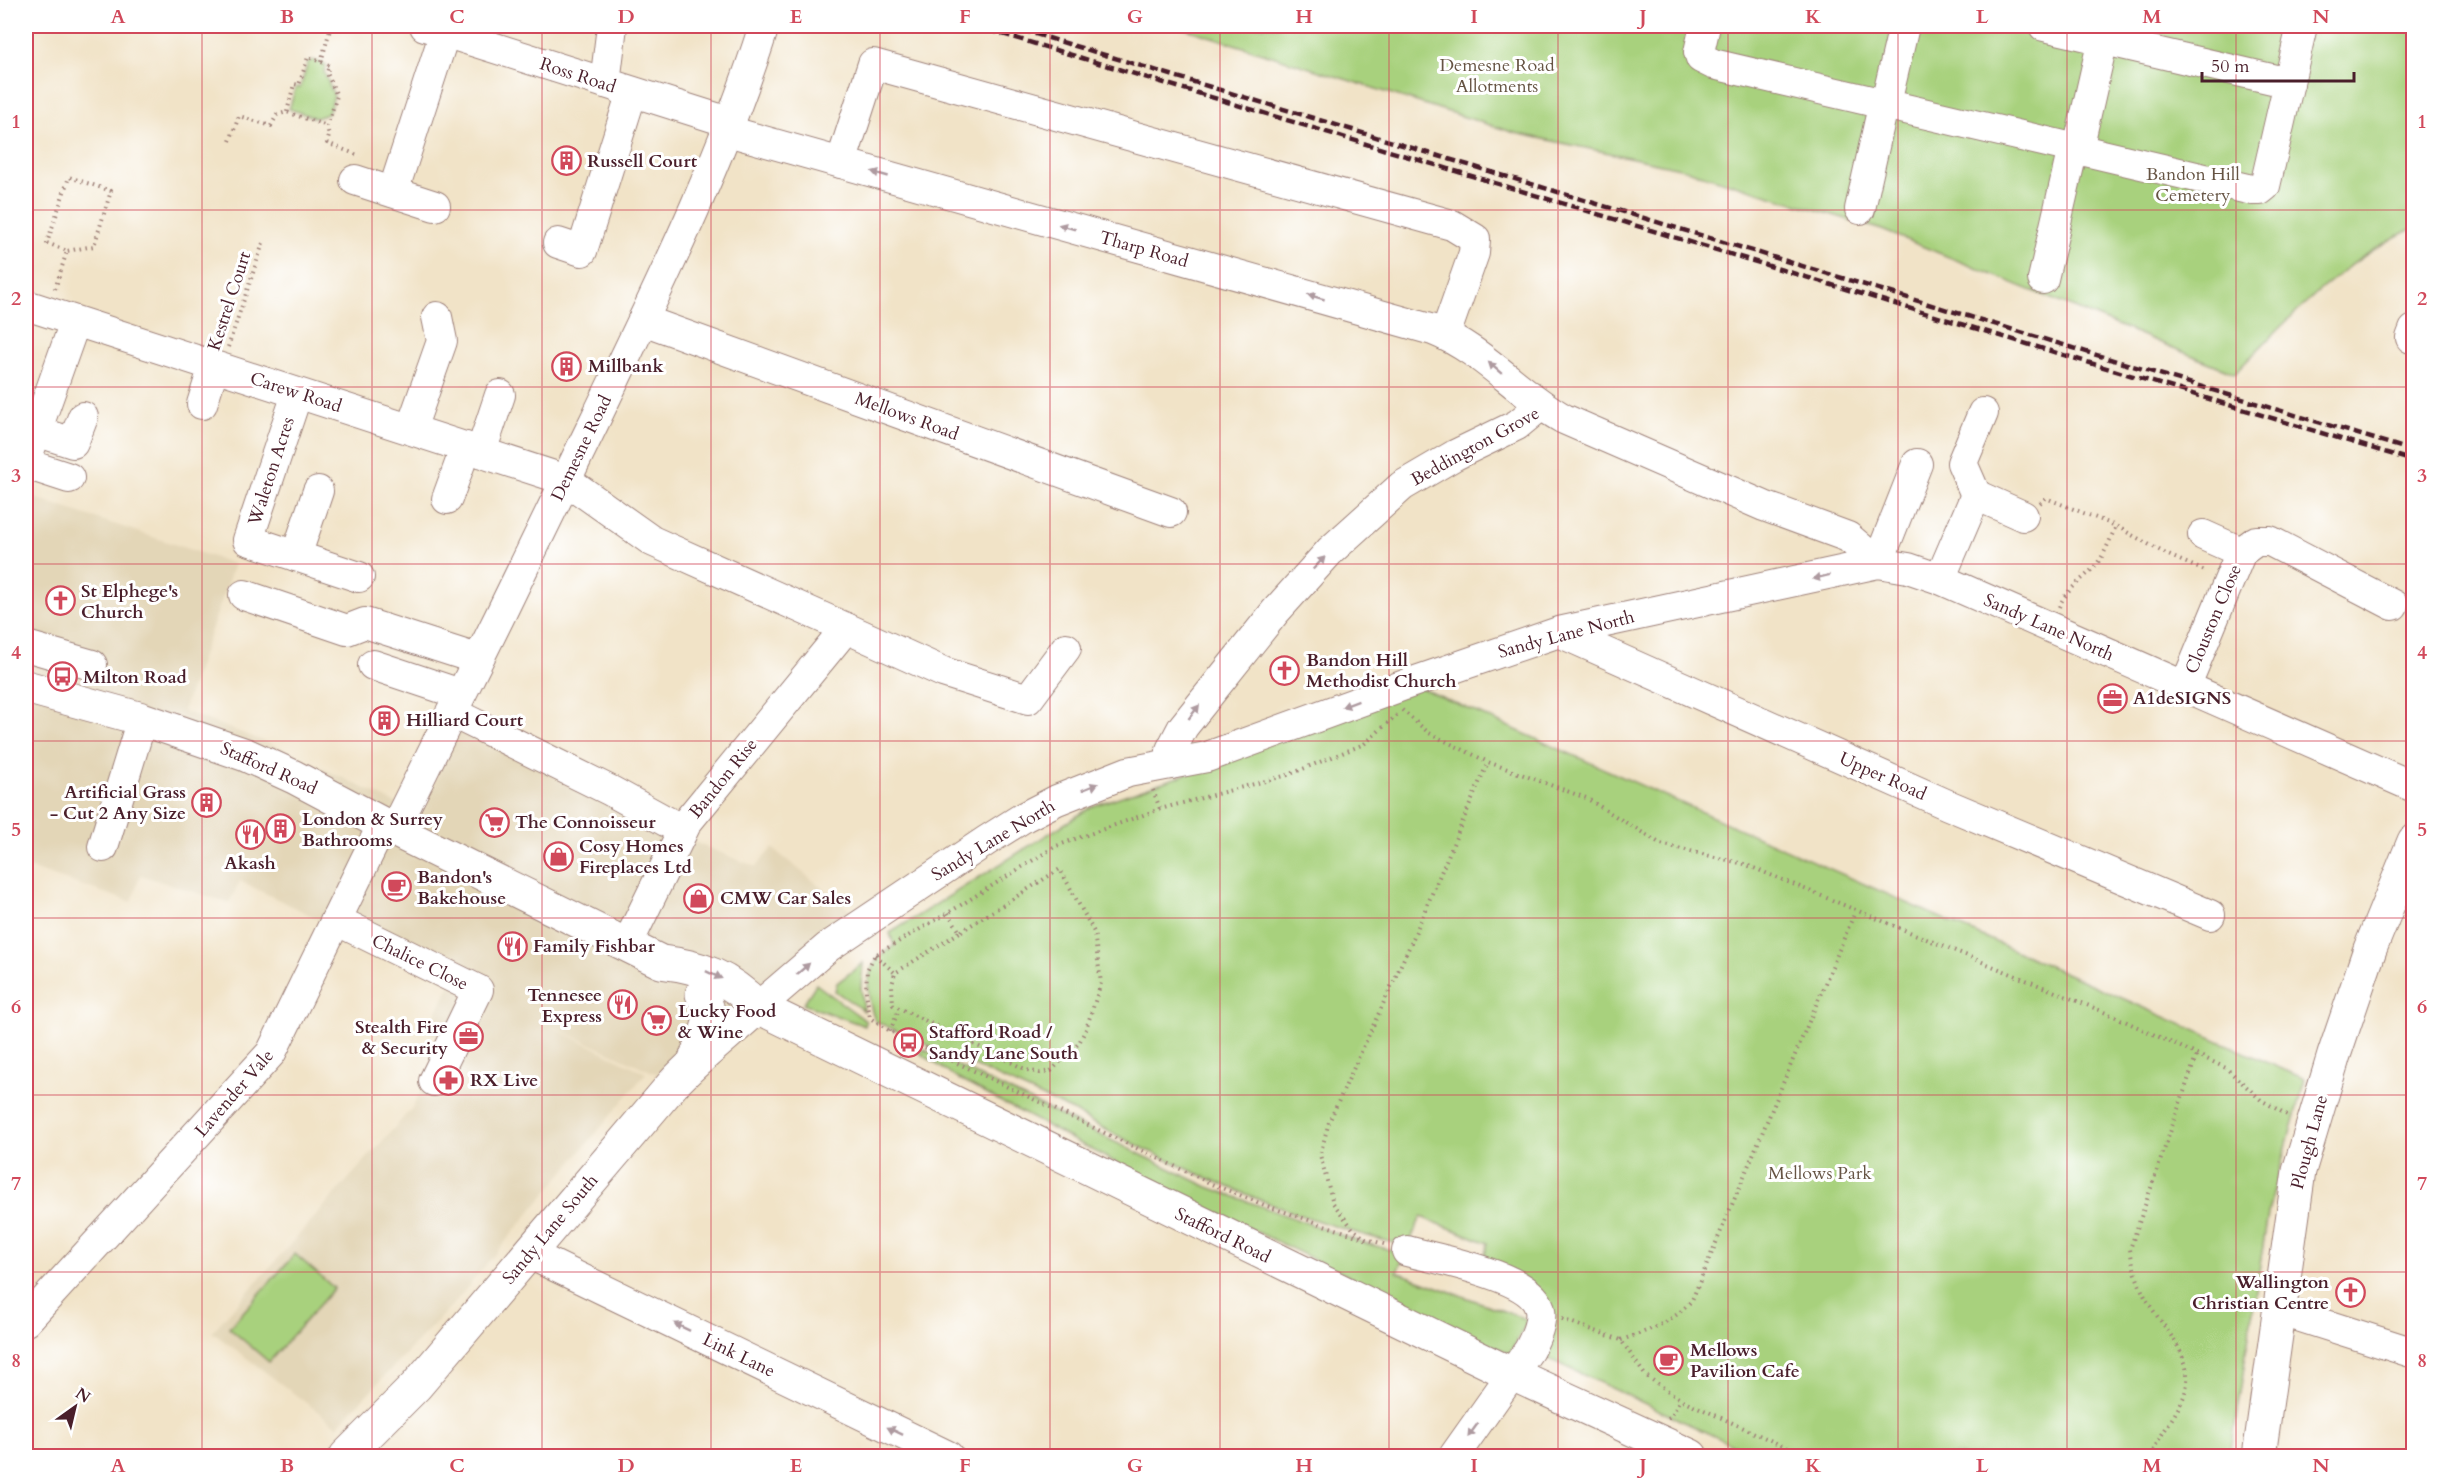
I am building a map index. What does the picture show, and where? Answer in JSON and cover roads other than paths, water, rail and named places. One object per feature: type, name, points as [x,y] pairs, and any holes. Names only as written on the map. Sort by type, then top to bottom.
[{"type":"main road","name":"Stafford Road","points":[[26,687],[142,719],[246,755],[294,777],[389,827],[661,962],[693,966],[737,986],[758,1007],[1511,1373],[1691,1456]]},
{"type":"main road","name":"Plough Lane","points":[[2259,1456],[2294,1203],[2312,1125],[2370,949],[2414,841]]},
{"type":"main road","name":"Stafford Road","points":[[661,962],[678,981],[702,994],[734,1008],[758,1007]]},
{"type":"main road","points":[[694,1061],[711,1021],[710,1012],[702,994]]},
{"type":"main road","name":"Sandy Lane South","points":[[346,1456],[416,1386],[694,1061],[705,1056],[758,1007]]},
{"type":"street","points":[[558,243],[582,251],[619,88],[612,26]]},
{"type":"street","name":"Demesne Road","points":[[389,827],[477,659],[642,320],[730,127],[764,26]]},
{"type":"street","points":[[1706,26],[1699,52],[1707,62],[2252,190],[2260,190],[2265,186],[2302,26]]},
{"type":"street","points":[[1860,209],[1904,26]]},
{"type":"street","points":[[2044,26],[2104,33],[2289,83]]},
{"type":"street","points":[[393,192],[435,29]]},
{"type":"street","name":"Ross Road","points":[[435,29],[484,34],[619,88],[730,127]]},
{"type":"street","points":[[2043,279],[2104,33]]},
{"type":"street","points":[[841,163],[873,64],[1452,225],[1475,239],[1474,253],[1445,335]]},
{"type":"street","name":"Tharp Road","points":[[730,127],[841,163],[1383,315],[1445,335],[1475,352],[1540,406]]},
{"type":"street","points":[[355,180],[435,206]]},
{"type":"street","name":"Carew Road","points":[[36,308],[566,480]]},
{"type":"street","points":[[411,429],[442,341],[437,317]]},
{"type":"street","name":"Mellows Road","points":[[642,320],[1171,512]]},
{"type":"street","points":[[69,478],[26,462],[75,322]]},
{"type":"street","points":[[202,404],[218,367]]},
{"type":"street","name":"Waleton Acres","points":[[297,394],[248,540],[359,577]]},
{"type":"street","points":[[447,499],[500,396]]},
{"type":"street","name":"Beddington Grove","points":[[1158,765],[1171,750],[1183,727],[1275,612],[1330,551],[1402,486],[1455,455],[1517,425],[1540,406],[1564,419],[1764,506],[1848,537],[1878,563]]},
{"type":"street","points":[[1983,413],[1962,464],[1976,495],[2023,516]]},
{"type":"street","points":[[36,431],[73,443],[83,417]]},
{"type":"street","points":[[1878,563],[1917,464]]},
{"type":"street","points":[[566,480],[652,541],[943,672],[1028,699],[1066,648]]},
{"type":"street","points":[[296,556],[318,491]]},
{"type":"street","points":[[1940,579],[1976,495]]},
{"type":"street","name":"Clouston Close","points":[[2203,535],[2241,552]]},
{"type":"street","name":"Clouston Close","points":[[2185,687],[2241,552],[2256,541],[2270,541],[2393,605]]},
{"type":"street","name":"Sandy Lane North","points":[[758,1007],[828,947],[1005,829],[1058,800],[1158,765],[1207,757],[1394,701],[1559,632],[1878,563],[1908,568],[1940,579],[2414,787]]},
{"type":"street","points":[[244,595],[348,630],[365,623],[477,659]]},
{"type":"street","name":"Bandon Rise","points":[[627,945],[682,830],[846,628]]},
{"type":"street","name":"Upper Road","points":[[1559,632],[1948,805],[2210,915]]},
{"type":"street","points":[[26,646],[92,665]]},
{"type":"street","points":[[373,665],[455,703],[682,830]]},
{"type":"street","points":[[103,847],[142,719]]},
{"type":"street","name":"Lavender Vale","points":[[26,1321],[271,1053],[336,920],[389,827]]},
{"type":"street","name":"Chalice Close","points":[[336,920],[478,990],[434,1081]]},
{"type":"street","points":[[1407,1251],[1503,1278],[1536,1301],[1541,1311],[1536,1337],[1526,1356],[1511,1373],[1499,1396],[1454,1456]]},
{"type":"street","name":"Link Lane","points":[[530,1254],[948,1456]]},
{"type":"street","points":[[2279,1310],[2414,1353]]},
{"type":"railway","points":[[976,26],[2414,461]]},
{"type":"railway","points":[[1009,26],[2414,451]]},
{"type":"place","name":"Russell Court","points":[[566,161]]},
{"type":"place","name":"Millbank","points":[[567,366]]},
{"type":"place","name":"St Elphege's Church","points":[[60,601]]},
{"type":"place","name":"Bandon Hill Methodist Church","points":[[1285,670]]},
{"type":"place","name":"Milton Road","points":[[62,677]]},
{"type":"place","name":"A1deSIGNS","points":[[2112,698]]},
{"type":"place","name":"Hilliard Court","points":[[385,720]]},
{"type":"place","name":"Artificial Grass - Cut 2 Any Size","points":[[207,802]]},
{"type":"place","name":"The Connoisseur","points":[[494,822]]},
{"type":"place","name":"London & Surrey Bathrooms","points":[[281,829]]},
{"type":"place","name":"Akash","points":[[250,834]]},
{"type":"place","name":"Cosy Homes Fireplaces Ltd","points":[[558,856]]},
{"type":"place","name":"Bandon's Bakehouse","points":[[396,887]]},
{"type":"place","name":"CMW Car Sales","points":[[699,898]]},
{"type":"place","name":"Family Fishbar","points":[[512,946]]},
{"type":"place","name":"Tennesee Express","points":[[623,1005]]},
{"type":"place","name":"Lucky Food & Wine","points":[[657,1021]]},
{"type":"place","name":"Stealth Fire & Security","points":[[469,1037]]},
{"type":"place","name":"Stafford Road / Sandy Lane South","points":[[908,1042]]},
{"type":"place","name":"RX Live","points":[[449,1080]]},
{"type":"place","name":"Wallington Christian Centre","points":[[2350,1292]]},
{"type":"place","name":"Mellows Pavilion Cafe","points":[[1669,1360]]},
{"type":"park label","name":"Demesne Road Allotments","points":[[1497,76]]},
{"type":"park label","name":"Bandon Hill Cemetery","points":[[2193,184]]},
{"type":"park label","name":"Mellows Park","points":[[1820,1173]]}]
